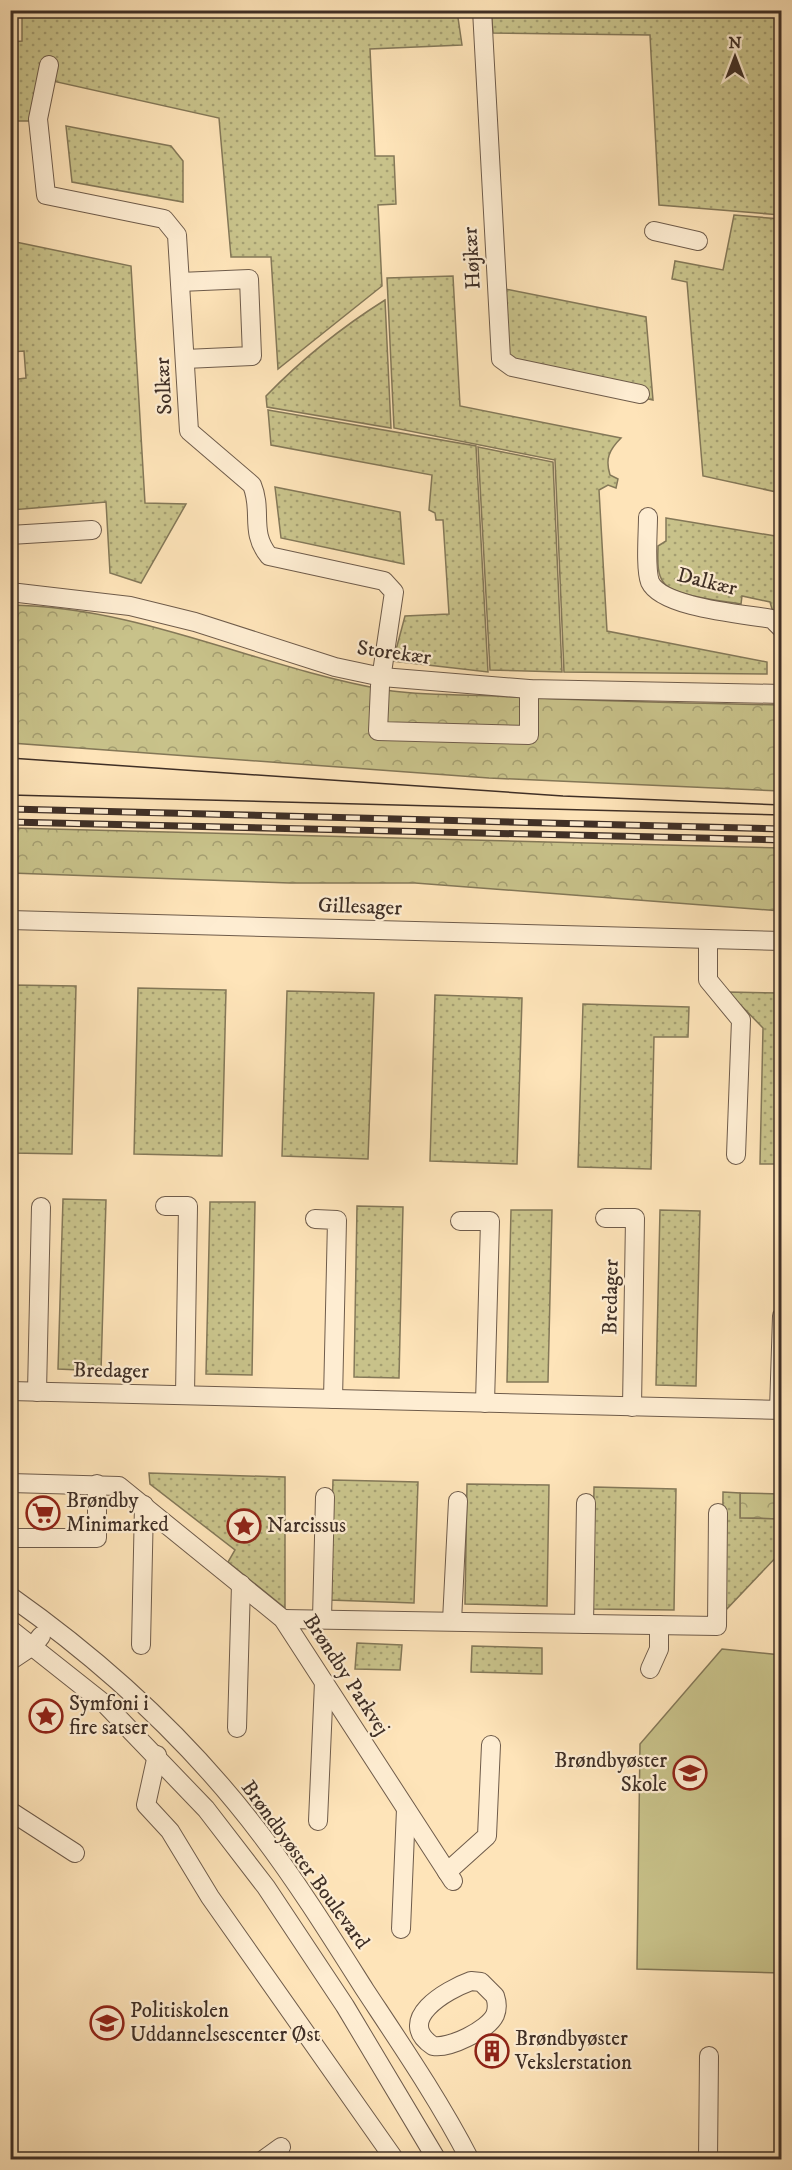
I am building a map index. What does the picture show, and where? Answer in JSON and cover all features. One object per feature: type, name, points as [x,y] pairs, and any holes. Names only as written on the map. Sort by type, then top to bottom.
[{"type":"street","name":"Højkær","points":[[482,10],[501,359],[512,367],[640,394]]},
{"type":"street","name":"Solkær","points":[[48,65],[38,119],[46,195],[164,219],[177,235],[189,431],[252,485],[257,538],[269,556],[384,581],[394,592],[382,677]]},
{"type":"street","points":[[654,231],[698,241]]},
{"type":"street","points":[[180,282],[249,279],[252,356],[185,359]]},
{"type":"street","name":"Dalkær","points":[[648,517],[649,580],[660,592],[680,603],[772,619],[782,629]]},
{"type":"street","points":[[10,536],[92,530]]},
{"type":"street","name":"Storekær","points":[[10,592],[130,606],[195,622],[335,667],[382,677],[528,689],[782,694]]},
{"type":"street","points":[[382,677],[378,731],[529,735],[528,689]]},
{"type":"street","name":"Gillesager","points":[[10,920],[782,941]]},
{"type":"street","points":[[708,939],[708,980],[741,1020],[736,1155]]},
{"type":"street","points":[[165,1206],[188,1206],[185,1395]]},
{"type":"street","points":[[37,1392],[41,1207]]},
{"type":"street","name":"Bredager","points":[[605,1218],[635,1218],[632,1407]]},
{"type":"street","points":[[315,1219],[338,1220],[333,1399]]},
{"type":"street","points":[[460,1221],[490,1221],[485,1403]]},
{"type":"street","name":"Bredager","points":[[10,1391],[780,1410],[782,1316]]},
{"type":"street","name":"Brøndby Parkvej","points":[[10,1483],[119,1486],[283,1619],[450,1876],[487,1836],[491,1745]]},
{"type":"street","points":[[11,1538],[97,1538],[97,1484]]},
{"type":"street","points":[[322,1619],[325,1497]]},
{"type":"street","points":[[452,1621],[458,1501]]},
{"type":"street","points":[[584,1624],[586,1503]]},
{"type":"street","points":[[141,1645],[144,1505]]},
{"type":"street","points":[[283,1619],[717,1626],[718,1513]]},
{"type":"street","points":[[237,1728],[241,1584]]},
{"type":"street","name":"Brøndbyøster Boulevard","points":[[10,1596],[129,1691],[227,1792],[292,1880],[410,2057],[470,2160]]},
{"type":"street","points":[[650,1669],[659,1649],[658,1625]]},
{"type":"street","points":[[10,1661],[34,1645],[50,1626]]},
{"type":"street","points":[[10,1629],[34,1645],[106,1705],[157,1755],[206,1809],[266,1887],[387,2073],[437,2160]]},
{"type":"street","points":[[318,1821],[324,1682]]},
{"type":"street","points":[[157,1755],[146,1804],[170,1831],[210,1898],[394,2160]]},
{"type":"street","points":[[401,1929],[406,1809]]},
{"type":"street","points":[[10,1811],[75,1853]]},
{"type":"street","points":[[387,2073],[430,2044]]},
{"type":"street","points":[[708,2160],[709,2056]]},
{"type":"street","points":[[263,2160],[281,2147]]},
{"type":"green space","points":[[170,10],[171,16],[256,10],[457,11],[462,45],[370,49],[375,156],[394,156],[396,204],[378,205],[382,286],[278,369],[271,257],[231,257],[219,118],[53,81],[32,121],[11,121],[11,42],[22,41],[22,11]]},
{"type":"green space","points":[[491,11],[781,11],[781,215],[659,205],[650,35],[493,33]]},
{"type":"green space","points":[[66,126],[171,146],[183,161],[183,202],[72,182]]},
{"type":"green space","points":[[734,215],[781,219],[781,493],[703,476],[687,282],[672,279],[675,261],[723,270]]},
{"type":"green space","points":[[11,241],[131,266],[145,503],[186,504],[141,583],[110,573],[106,502],[11,510],[11,380],[26,378],[24,351],[11,352]]},
{"type":"green space","points":[[453,276],[460,406],[621,438],[608,459],[610,475],[618,479],[616,488],[608,485],[599,490],[607,631],[767,662],[767,674],[564,672],[555,460],[394,428],[387,278]]},
{"type":"green space","points":[[505,289],[646,317],[653,400],[509,369]]},
{"type":"green space","points":[[385,300],[391,428],[267,407],[266,396],[293,370],[338,333]]},
{"type":"green space","points":[[268,410],[476,446],[488,672],[393,661],[405,616],[449,614],[443,520],[436,520],[435,513],[429,510],[432,475],[271,445]]},
{"type":"green space","points":[[478,447],[553,462],[562,672],[490,670]]},
{"type":"green space","points":[[275,487],[400,512],[404,564],[281,538]]},
{"type":"green space","points":[[666,518],[781,537],[781,614],[772,609],[770,602],[742,596],[741,604],[700,597],[669,588],[661,579],[658,565],[658,546],[666,541]]},
{"type":"green space","points":[[10,605],[59,608],[107,616],[154,627],[292,668],[399,692],[603,701],[781,705],[781,791],[489,778],[11,743]]},
{"type":"green space","points":[[11,828],[781,848],[781,911],[415,883],[290,883],[11,873]]},
{"type":"green space","points":[[11,985],[76,986],[72,1154],[11,1153]]},
{"type":"green space","points":[[138,988],[226,990],[222,1156],[134,1154]]},
{"type":"green space","points":[[287,991],[374,993],[368,1159],[282,1156]]},
{"type":"green space","points":[[728,992],[781,993],[781,1164],[760,1164],[763,1028]]},
{"type":"green space","points":[[435,995],[522,998],[517,1164],[430,1161]]},
{"type":"green space","points":[[583,1004],[689,1007],[688,1037],[654,1037],[651,1169],[578,1167]]},
{"type":"green space","points":[[63,1199],[106,1200],[101,1371],[58,1369]]},
{"type":"green space","points":[[210,1202],[255,1202],[252,1375],[206,1374]]},
{"type":"green space","points":[[357,1206],[403,1207],[399,1378],[354,1377]]},
{"type":"green space","points":[[511,1210],[552,1210],[548,1382],[507,1382]]},
{"type":"green space","points":[[660,1210],[700,1211],[696,1386],[656,1385]]},
{"type":"green space","points":[[149,1473],[285,1477],[285,1608],[228,1562],[235,1550],[150,1484]]},
{"type":"green space","points":[[333,1480],[418,1482],[414,1603],[329,1600]]},
{"type":"green space","points":[[467,1484],[549,1485],[547,1606],[465,1604]]},
{"type":"green space","points":[[594,1487],[676,1489],[674,1610],[592,1609]]},
{"type":"green space","points":[[723,1492],[740,1493],[740,1518],[781,1519],[781,1552],[722,1614]]},
{"type":"green space","points":[[740,1493],[781,1494],[781,1519],[740,1518]]},
{"type":"green space","points":[[357,1643],[402,1645],[400,1670],[355,1669]]},
{"type":"green space","points":[[472,1646],[542,1648],[542,1674],[471,1672]]},
{"type":"green space","points":[[722,1649],[781,1655],[781,1973],[637,1969],[640,1744]]},
{"type":"tram line","points":[[10,758],[563,796],[782,805]]},
{"type":"tram line","points":[[10,795],[782,815]]},
{"type":"railway","points":[[10,809],[782,829]]},
{"type":"railway","points":[[10,822],[782,840]]},
{"type":"place","name":"Brøndby Minimarked","points":[[43,1513]]},
{"type":"place","name":"Narcissus","points":[[244,1526]]},
{"type":"place","name":"Symfoni i fire satser","points":[[46,1716]]},
{"type":"place","name":"Brøndbyøster Skole","points":[[690,1773]]},
{"type":"place","name":"Politiskolen Uddannelsescenter Øst","points":[[107,2023]]},
{"type":"place","name":"Brøndbyøster Vekslerstation","points":[[492,2051]]}]
